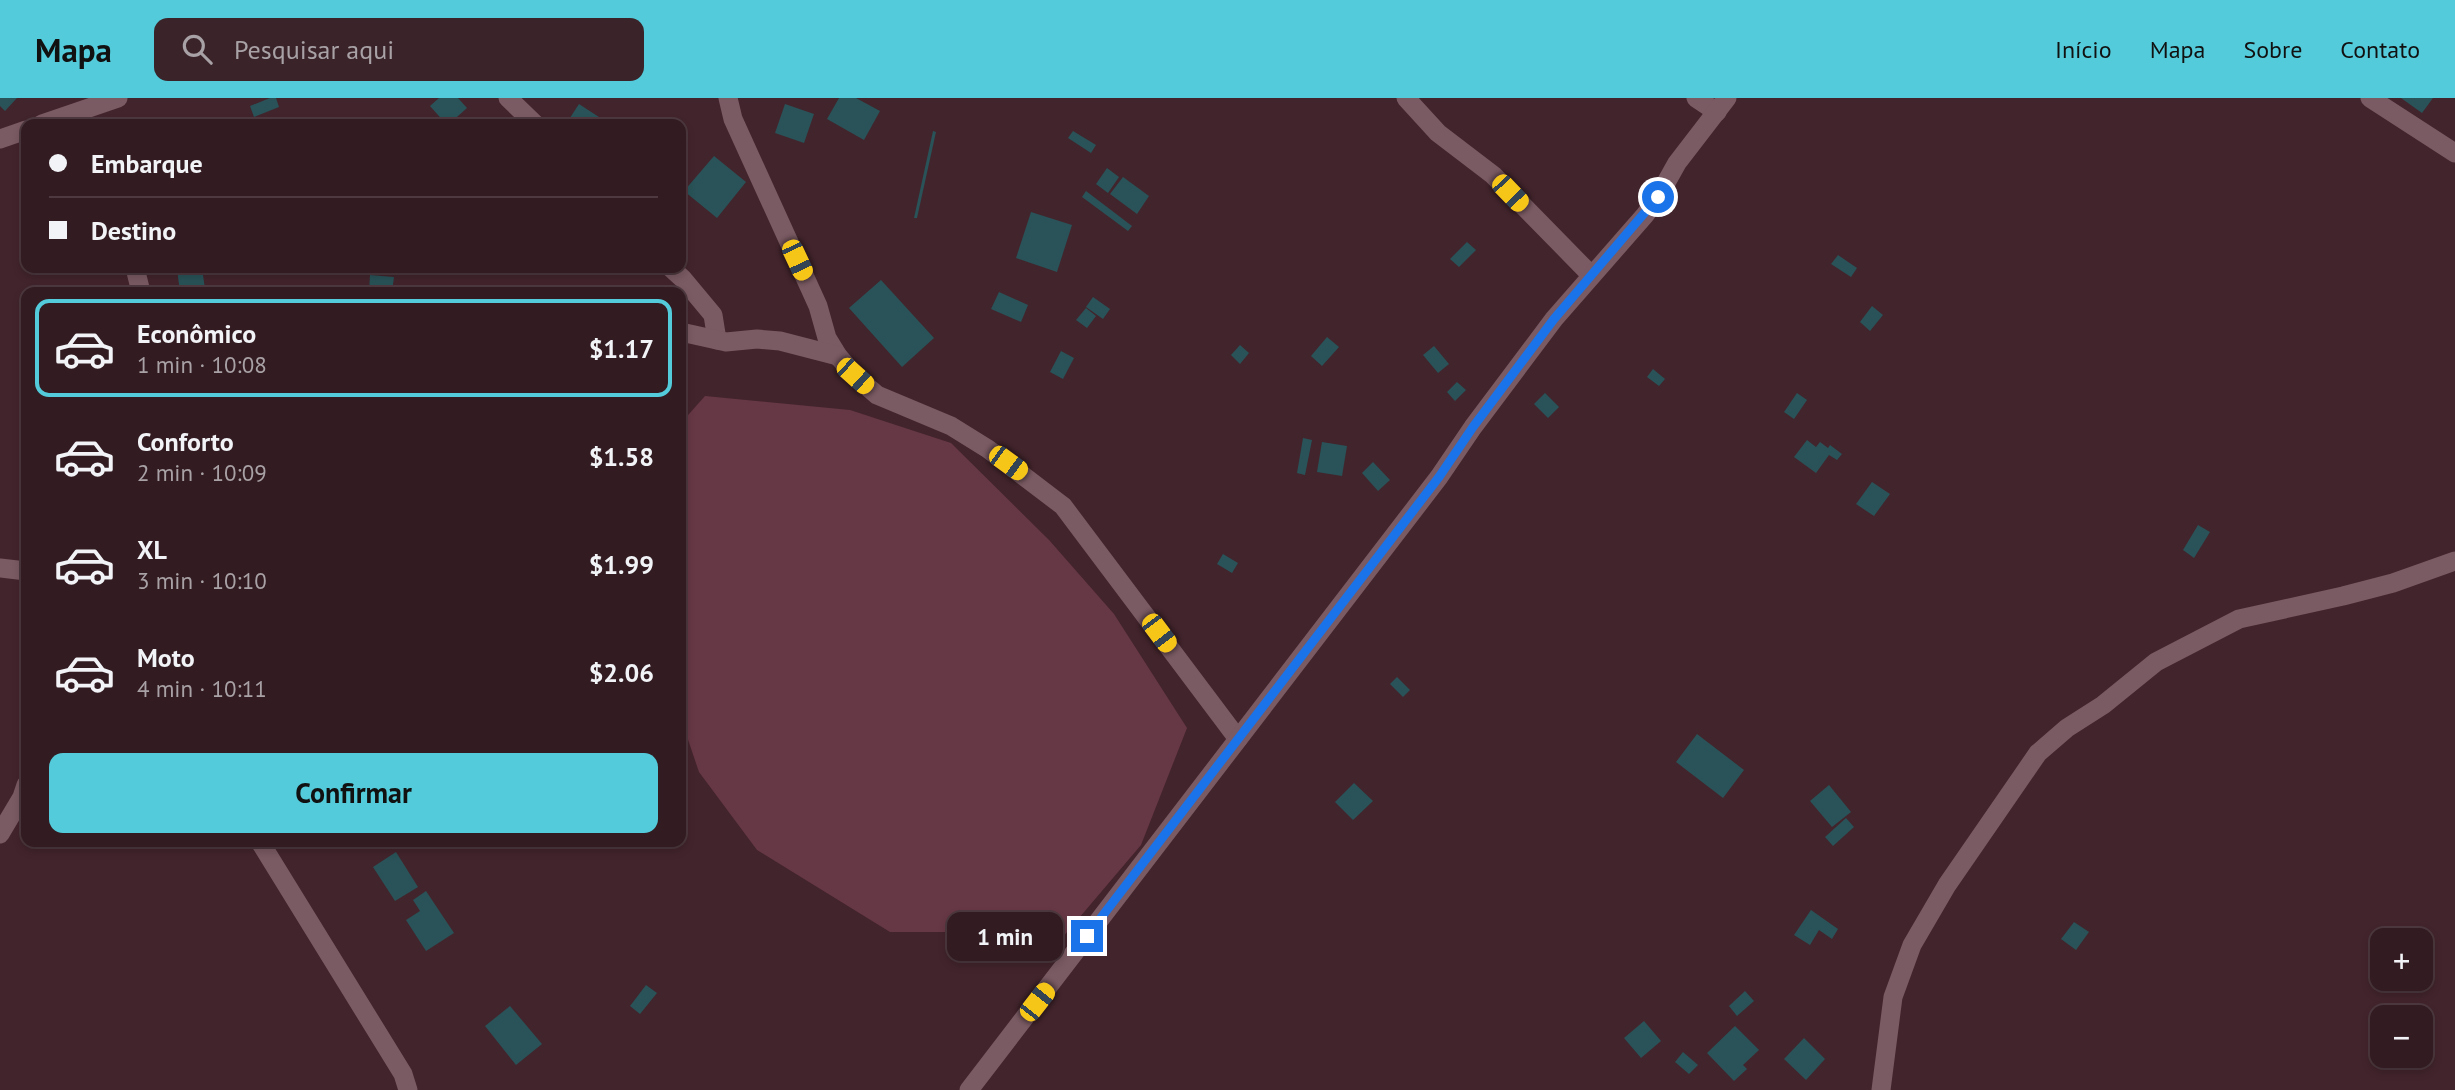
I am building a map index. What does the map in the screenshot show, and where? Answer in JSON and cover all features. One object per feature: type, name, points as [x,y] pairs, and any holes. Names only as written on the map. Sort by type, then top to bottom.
[{"type":"street","points":[[57,119],[118,98]]},
{"type":"street","points":[[508,98],[531,119]]},
{"type":"street","points":[[728,98],[733,119],[818,306],[827,338],[838,356],[855,376],[877,395],[951,426],[988,449],[1063,506],[1238,739]]},
{"type":"street","points":[[1406,98],[1438,134],[1493,175],[1591,275]]},
{"type":"street","points":[[969,1090],[1439,477],[1554,319],[1645,215],[1677,163],[1722,105],[1696,98]]},
{"type":"street","points":[[2370,98],[2455,153]]},
{"type":"street","points":[[0,139],[21,132]]},
{"type":"street","points":[[676,273],[713,315],[718,340]]},
{"type":"street","points":[[686,333],[726,342],[757,339],[780,341],[838,356]]},
{"type":"street","points":[[1881,1090],[1893,997],[1912,945],[1947,885],[2038,753],[2067,728],[2103,705],[2157,662],[2239,619],[2393,583],[2455,561]]},
{"type":"street","points":[[0,568],[21,570]]},
{"type":"street","points":[[0,834],[21,799]]},
{"type":"street","points":[[263,847],[403,1074],[408,1090]]},
{"type":"shaded area","points":[[705,396],[850,410],[951,443],[1049,540],[1114,614],[1187,728],[1141,845],[1062,938],[997,932],[890,932],[757,850],[699,772],[686,734],[686,417]]},
{"type":"building","points":[[0,98],[17,98],[5,111],[0,106]]},
{"type":"building","points":[[276,98],[279,107],[254,117],[250,106]]},
{"type":"building","points":[[439,98],[458,98],[467,108],[455,119],[442,119],[430,106]]},
{"type":"building","points":[[839,98],[856,98],[880,111],[864,140],[827,119]]},
{"type":"building","points":[[2401,98],[2433,98],[2422,113]]},
{"type":"building","points":[[579,104],[602,119],[569,119]]},
{"type":"building","points":[[785,104],[814,114],[804,143],[775,133]]},
{"type":"building","points":[[933,131],[936,132],[917,218],[914,218]]},
{"type":"building","points":[[1073,131],[1096,145],[1091,153],[1068,138]]},
{"type":"building","points":[[714,156],[746,182],[717,218],[686,193],[686,189]]},
{"type":"building","points":[[1107,168],[1119,177],[1108,193],[1096,184]]},
{"type":"building","points":[[1123,177],[1149,196],[1137,214],[1110,194]]},
{"type":"building","points":[[1086,191],[1132,226],[1128,231],[1082,197]]},
{"type":"building","points":[[1031,212],[1072,225],[1057,272],[1016,258]]},
{"type":"building","points":[[1467,242],[1476,250],[1459,267],[1450,259]]},
{"type":"building","points":[[1838,255],[1857,268],[1851,277],[1831,264]]},
{"type":"building","points":[[178,273],[203,273],[205,287],[179,287]]},
{"type":"building","points":[[370,275],[394,277],[393,287],[369,287]]},
{"type":"building","points":[[881,280],[934,338],[902,367],[849,308]]},
{"type":"building","points":[[999,292],[1028,305],[1021,322],[991,309]]},
{"type":"building","points":[[1093,297],[1110,309],[1103,319],[1086,307]]},
{"type":"building","points":[[1872,306],[1883,315],[1870,331],[1860,322]]},
{"type":"building","points":[[1086,308],[1096,316],[1087,328],[1076,320]]},
{"type":"building","points":[[1327,337],[1339,347],[1322,366],[1311,356]]},
{"type":"building","points":[[1240,345],[1249,353],[1240,364],[1231,355]]},
{"type":"building","points":[[1434,346],[1449,364],[1438,373],[1423,355]]},
{"type":"building","points":[[1061,351],[1074,358],[1063,379],[1050,372]]},
{"type":"building","points":[[1653,369],[1665,379],[1659,386],[1647,377]]},
{"type":"building","points":[[1457,382],[1466,390],[1455,401],[1447,392]]},
{"type":"building","points":[[1545,393],[1559,407],[1548,418],[1534,404]]},
{"type":"building","points":[[1797,393],[1807,400],[1794,419],[1784,412]]},
{"type":"building","points":[[1303,438],[1312,440],[1305,475],[1297,473]]},
{"type":"building","points":[[1807,440],[1816,447],[1820,442],[1828,448],[1830,445],[1842,454],[1837,460],[1829,455],[1816,473],[1794,457]]},
{"type":"building","points":[[1322,442],[1347,446],[1342,476],[1317,472]]},
{"type":"building","points":[[1373,462],[1390,480],[1378,491],[1362,473]]},
{"type":"building","points":[[1872,482],[1890,494],[1874,516],[1856,504]]},
{"type":"building","points":[[2198,525],[2210,532],[2194,558],[2183,550]]},
{"type":"building","points":[[1223,554],[1238,563],[1232,573],[1217,564]]},
{"type":"building","points":[[1397,677],[1410,690],[1403,697],[1390,684]]},
{"type":"building","points":[[1697,734],[1744,770],[1723,798],[1676,762]]},
{"type":"building","points":[[1354,783],[1373,801],[1353,820],[1335,802]]},
{"type":"building","points":[[1829,785],[1851,812],[1832,827],[1810,801]]},
{"type":"building","points":[[1846,818],[1854,827],[1833,846],[1825,837]]},
{"type":"building","points":[[396,852],[418,887],[395,901],[373,867]]},
{"type":"building","points":[[426,891],[454,933],[426,951],[406,920],[420,911],[413,900]]},
{"type":"building","points":[[1811,910],[1838,929],[1832,939],[1819,930],[1810,945],[1794,935]]},
{"type":"building","points":[[2074,922],[2089,932],[2076,950],[2061,939]]},
{"type":"building","points":[[646,985],[657,993],[640,1014],[630,1006]]},
{"type":"building","points":[[1745,991],[1754,1001],[1737,1016],[1729,1006]]},
{"type":"building","points":[[510,1006],[542,1044],[516,1065],[485,1026]]},
{"type":"building","points":[[1644,1021],[1661,1041],[1641,1058],[1624,1038]]},
{"type":"building","points":[[1735,1026],[1759,1050],[1743,1065],[1747,1069],[1734,1081],[1707,1053]]},
{"type":"building","points":[[1804,1038],[1825,1059],[1806,1080],[1784,1059]]},
{"type":"building","points":[[1683,1052],[1698,1065],[1689,1074],[1675,1062]]},
{"type":"route","points":[[1087,936],[1439,477],[1554,319],[1658,197]]}]
